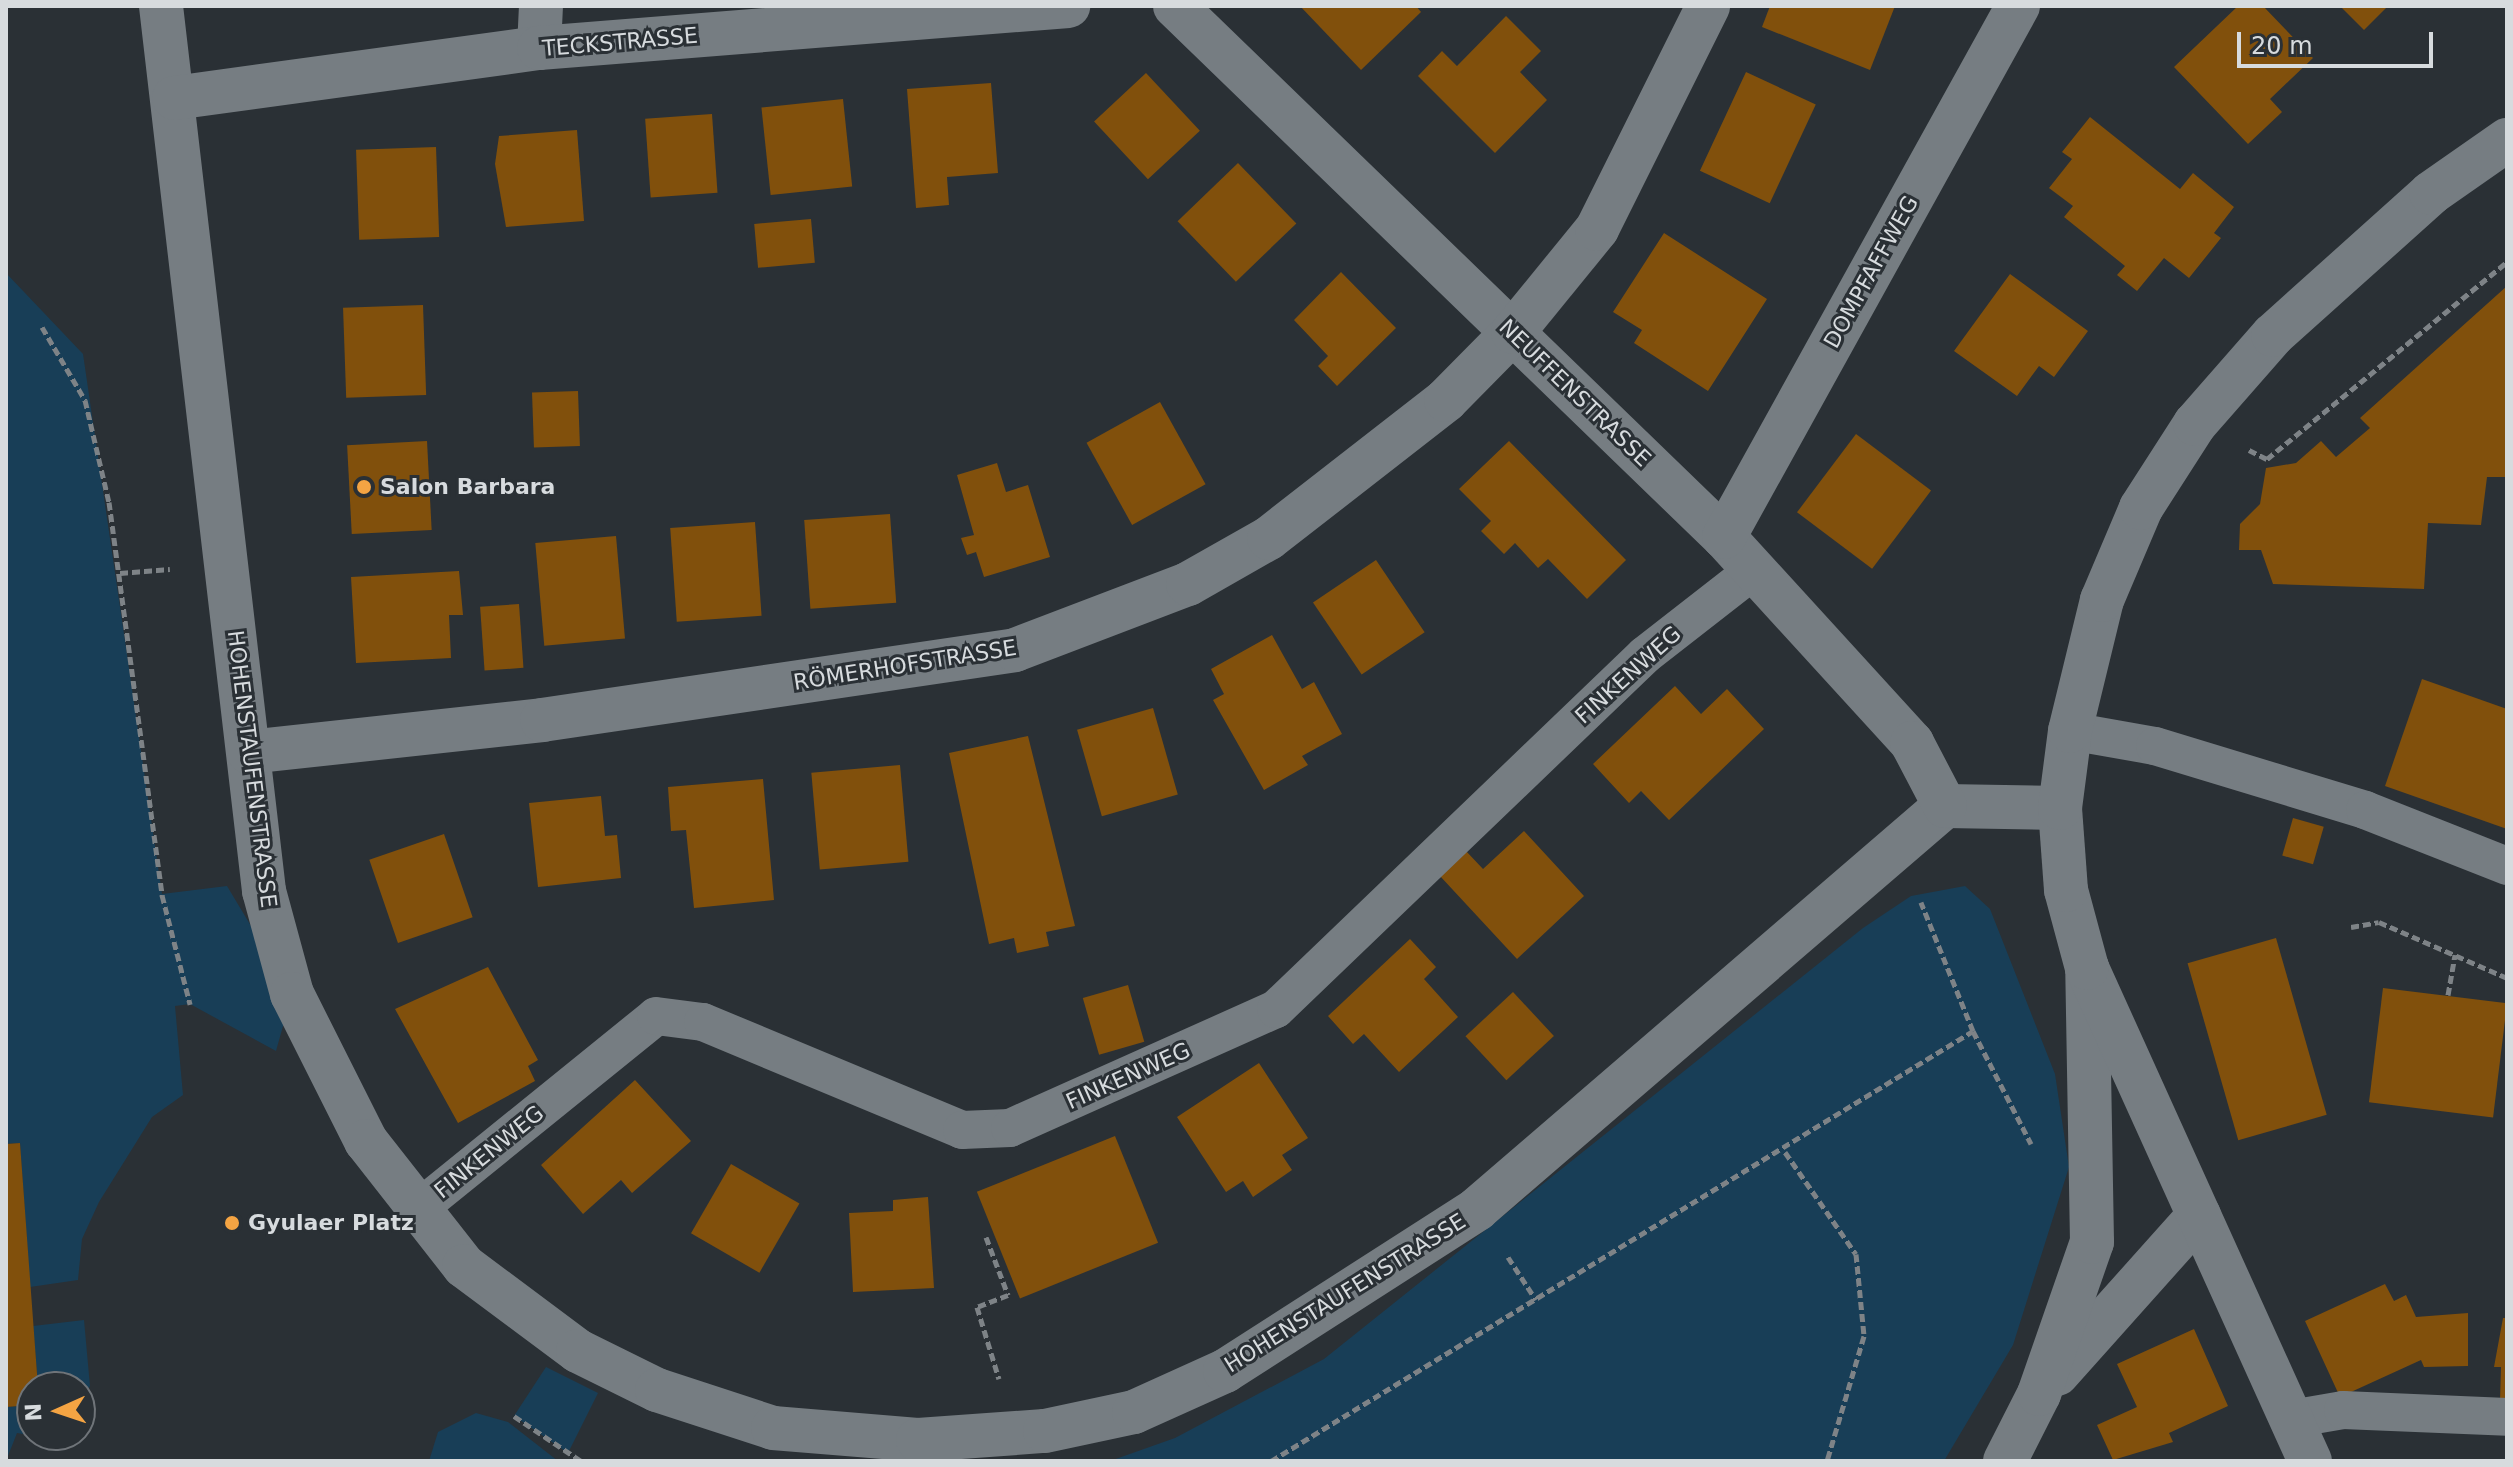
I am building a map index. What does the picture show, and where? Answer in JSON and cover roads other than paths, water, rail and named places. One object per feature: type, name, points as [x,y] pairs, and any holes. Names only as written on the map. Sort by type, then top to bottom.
[{"type":"street","name":"HOHENSTAUFENSTRASSE","points":[[161,6],[264,891],[292,994],[366,1141],[464,1266],[523,1313],[578,1351],[657,1390],[773,1428],[918,1440],[1016,1433],[1134,1412],[1225,1371],[1362,1287],[1477,1209],[1879,859],[1945,806]]},
{"type":"street","name":"TECKSTRASSE","points":[[174,98],[540,27],[1068,6]]},
{"type":"street","name":"NEUFFENSTRASSE","points":[[1175,6],[1724,537],[1912,743],[1945,806]]},
{"type":"street","name":"RÖMERHOFSTRASSE","points":[[249,752],[542,720],[1015,650],[1188,584],[1269,538],[1446,400],[1513,332],[1597,229],[1708,6]]},
{"type":"street","name":"DOMPFAFFWEG","points":[[1724,537],[2018,6]]},
{"type":"street","points":[[2310,1461],[2087,968],[2066,890],[2060,808],[2070,731],[2102,600],[2141,508],[2195,424],[2273,335],[2431,193],[2507,140]]},
{"type":"street","points":[[1945,806],[2060,808]]},
{"type":"street","points":[[2005,1461],[2039,1394],[2092,1242],[2087,968]]},
{"type":"street","points":[[2039,1394],[2199,1215]]},
{"type":"lane","name":"FINKENWEG","points":[[418,1209],[656,1016],[703,1022],[962,1130],[1010,1128],[1276,1009],[1645,655],[1753,571]]},
{"type":"lane","points":[[2070,731],[2155,746],[2365,810],[2507,866]]},
{"type":"lane","points":[[2291,1419],[2343,1410],[2507,1417]]},
{"type":"place","name":"Salon Barbara","points":[[364,487]]},
{"type":"place","name":"Gyulaer Platz","points":[[232,1223]]}]
